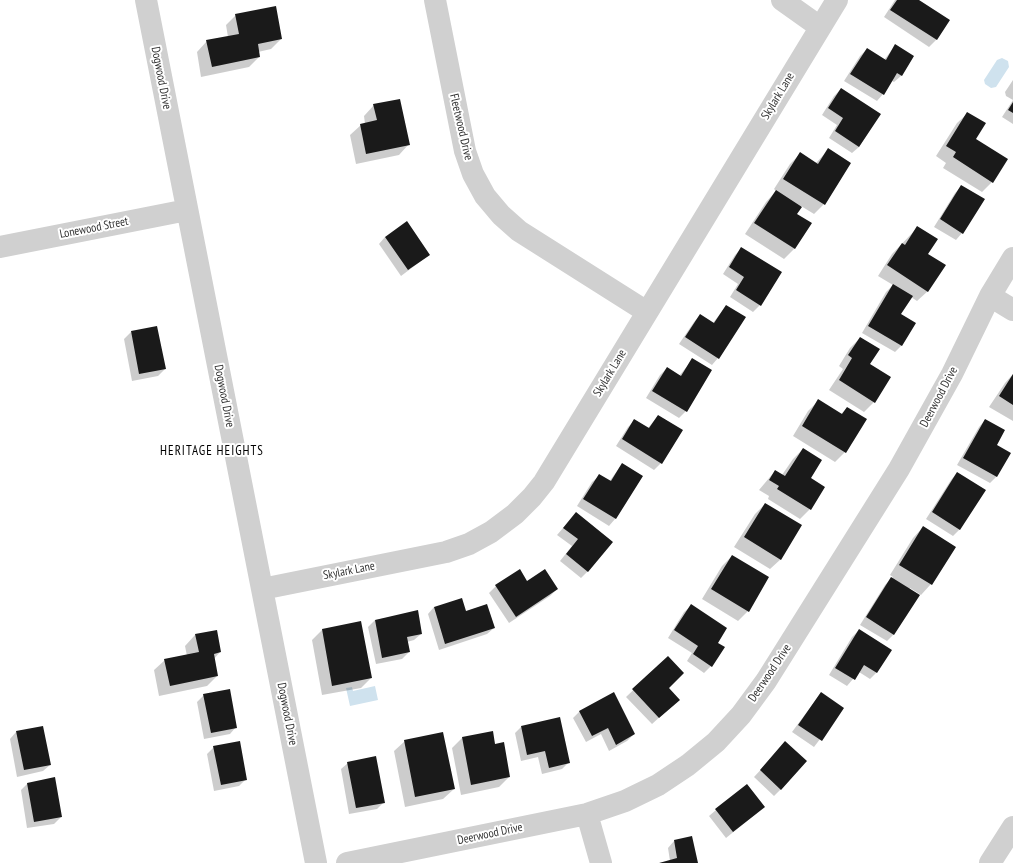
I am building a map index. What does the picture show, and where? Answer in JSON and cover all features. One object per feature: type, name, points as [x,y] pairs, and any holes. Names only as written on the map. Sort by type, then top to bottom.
[{"type":"street","name":"Dogwood Drive","points":[[146,0],[316,863]]},
{"type":"street","name":"Fleetwood Drive","points":[[435,0],[465,151],[473,174],[485,196],[501,215],[519,231],[647,312]]},
{"type":"street","points":[[782,0],[820,27]]},
{"type":"street","name":"Skylark Lane","points":[[262,588],[446,552],[469,544],[491,532],[515,514],[532,497],[544,482],[837,0]]},
{"type":"street","name":"Lonewood Street","points":[[0,247],[187,210]]},
{"type":"street","name":"Deerwood Drive","points":[[347,863],[587,814],[625,801],[658,785],[688,765],[716,742],[741,715],[766,681],[899,469],[952,374],[990,296],[1013,258]]},
{"type":"street","points":[[990,296],[1013,310]]},
{"type":"street","points":[[587,814],[601,863]]},
{"type":"street","points":[[990,863],[1013,826]]},
{"type":"water","points":[[1002,58],[1008,61],[1009,67],[996,87],[991,88],[985,84],[984,80],[997,60]]},
{"type":"water","points":[[375,686],[378,700],[350,706],[346,688],[352,687],[353,691]]},
{"type":"building","points":[[897,0],[919,0],[950,20],[937,40],[890,10]]},
{"type":"building","points":[[276,6],[282,39],[258,44],[260,57],[212,67],[206,40],[239,34],[235,14]]},
{"type":"building","points":[[895,44],[914,56],[902,76],[897,73],[884,95],[850,74],[867,48],[886,60]]},
{"type":"building","points":[[841,88],[881,114],[859,147],[835,131],[843,118],[828,108]]},
{"type":"building","points":[[400,99],[410,145],[366,154],[360,124],[377,120],[373,104]]},
{"type":"building","points":[[1013,102],[1013,113],[1008,110]]},
{"type":"building","points":[[967,112],[986,123],[976,139],[1008,159],[993,183],[953,157],[956,152],[946,146]]},
{"type":"building","points":[[828,148],[851,163],[825,205],[783,179],[800,152],[818,164]]},
{"type":"building","points":[[961,185],[985,199],[963,234],[940,219]]},
{"type":"building","points":[[776,190],[802,207],[797,214],[812,223],[795,249],[754,223]]},
{"type":"building","points":[[407,221],[430,255],[408,270],[385,237]]},
{"type":"building","points":[[917,226],[938,239],[928,254],[946,265],[928,292],[887,265],[902,243],[905,245]]},
{"type":"building","points":[[741,247],[782,272],[761,306],[736,290],[744,277],[729,267]]},
{"type":"building","points":[[893,284],[913,296],[901,314],[916,323],[902,346],[868,326]]},
{"type":"building","points":[[726,305],[746,317],[719,359],[685,337],[700,314],[714,323]]},
{"type":"building","points":[[157,326],[166,369],[139,374],[131,331]]},
{"type":"building","points":[[860,337],[880,349],[870,364],[891,377],[875,403],[839,380],[852,358],[848,355]]},
{"type":"building","points":[[692,358],[712,370],[687,412],[652,391],[667,367],[681,376]]},
{"type":"building","points":[[1013,374],[1013,405],[999,396]]},
{"type":"building","points":[[818,399],[842,414],[847,407],[867,419],[846,453],[802,426]]},
{"type":"building","points":[[658,415],[683,430],[662,464],[622,439],[634,419],[649,428]]},
{"type":"building","points":[[985,419],[1005,430],[997,445],[1011,453],[997,477],[963,458]]},
{"type":"building","points":[[803,448],[822,460],[811,478],[825,487],[811,510],[777,489],[779,486],[769,480],[775,470],[785,476]]},
{"type":"building","points":[[622,463],[643,476],[616,519],[583,499],[599,474],[611,481]]},
{"type":"building","points":[[957,472],[986,490],[960,530],[932,512]]},
{"type":"building","points":[[765,503],[802,525],[781,560],[744,537]]},
{"type":"building","points":[[576,512],[613,542],[588,572],[566,554],[578,539],[563,528]]},
{"type":"building","points":[[923,526],[956,547],[932,585],[899,565]]},
{"type":"building","points":[[732,555],[769,577],[749,612],[711,589]]},
{"type":"building","points":[[520,569],[527,581],[545,569],[558,589],[516,617],[495,585]]},
{"type":"building","points":[[891,577],[920,595],[894,635],[866,617]]},
{"type":"building","points":[[462,598],[466,611],[487,604],[495,628],[445,644],[434,607]]},
{"type":"building","points":[[691,604],[727,628],[718,643],[725,647],[712,667],[693,654],[698,646],[674,630]]},
{"type":"building","points":[[418,610],[422,634],[407,637],[410,652],[382,658],[375,620]]},
{"type":"building","points":[[361,621],[372,678],[332,686],[322,629]]},
{"type":"building","points":[[859,629],[892,650],[877,673],[864,665],[855,680],[835,668]]},
{"type":"building","points":[[217,630],[221,652],[214,654],[218,676],[170,686],[164,659],[199,652],[195,634]]},
{"type":"building","points":[[668,656],[684,673],[669,688],[680,700],[659,718],[632,689]]},
{"type":"building","points":[[230,689],[237,728],[211,733],[203,694]]},
{"type":"building","points":[[614,692],[635,734],[616,745],[608,728],[592,736],[579,711]]},
{"type":"building","points":[[821,692],[844,708],[822,741],[798,725]]},
{"type":"building","points":[[560,717],[570,763],[549,768],[545,751],[527,755],[521,726]]},
{"type":"building","points":[[43,726],[51,765],[24,770],[16,731]]},
{"type":"building","points":[[493,731],[495,744],[504,742],[510,777],[471,785],[462,737]]},
{"type":"building","points":[[443,732],[455,789],[415,797],[404,740]]},
{"type":"building","points":[[240,741],[247,780],[221,785],[213,746]]},
{"type":"building","points":[[785,741],[807,761],[781,790],[760,770]]},
{"type":"building","points":[[376,756],[385,803],[356,808],[347,762]]},
{"type":"building","points":[[55,777],[62,817],[34,822],[27,783]]},
{"type":"building","points":[[747,784],[765,807],[733,832],[715,809]]},
{"type":"building","points":[[692,836],[698,863],[659,863],[677,858],[674,840]]},
{"type":"district","name":"HERITAGE HEIGHTS","points":[[212,451]]}]
